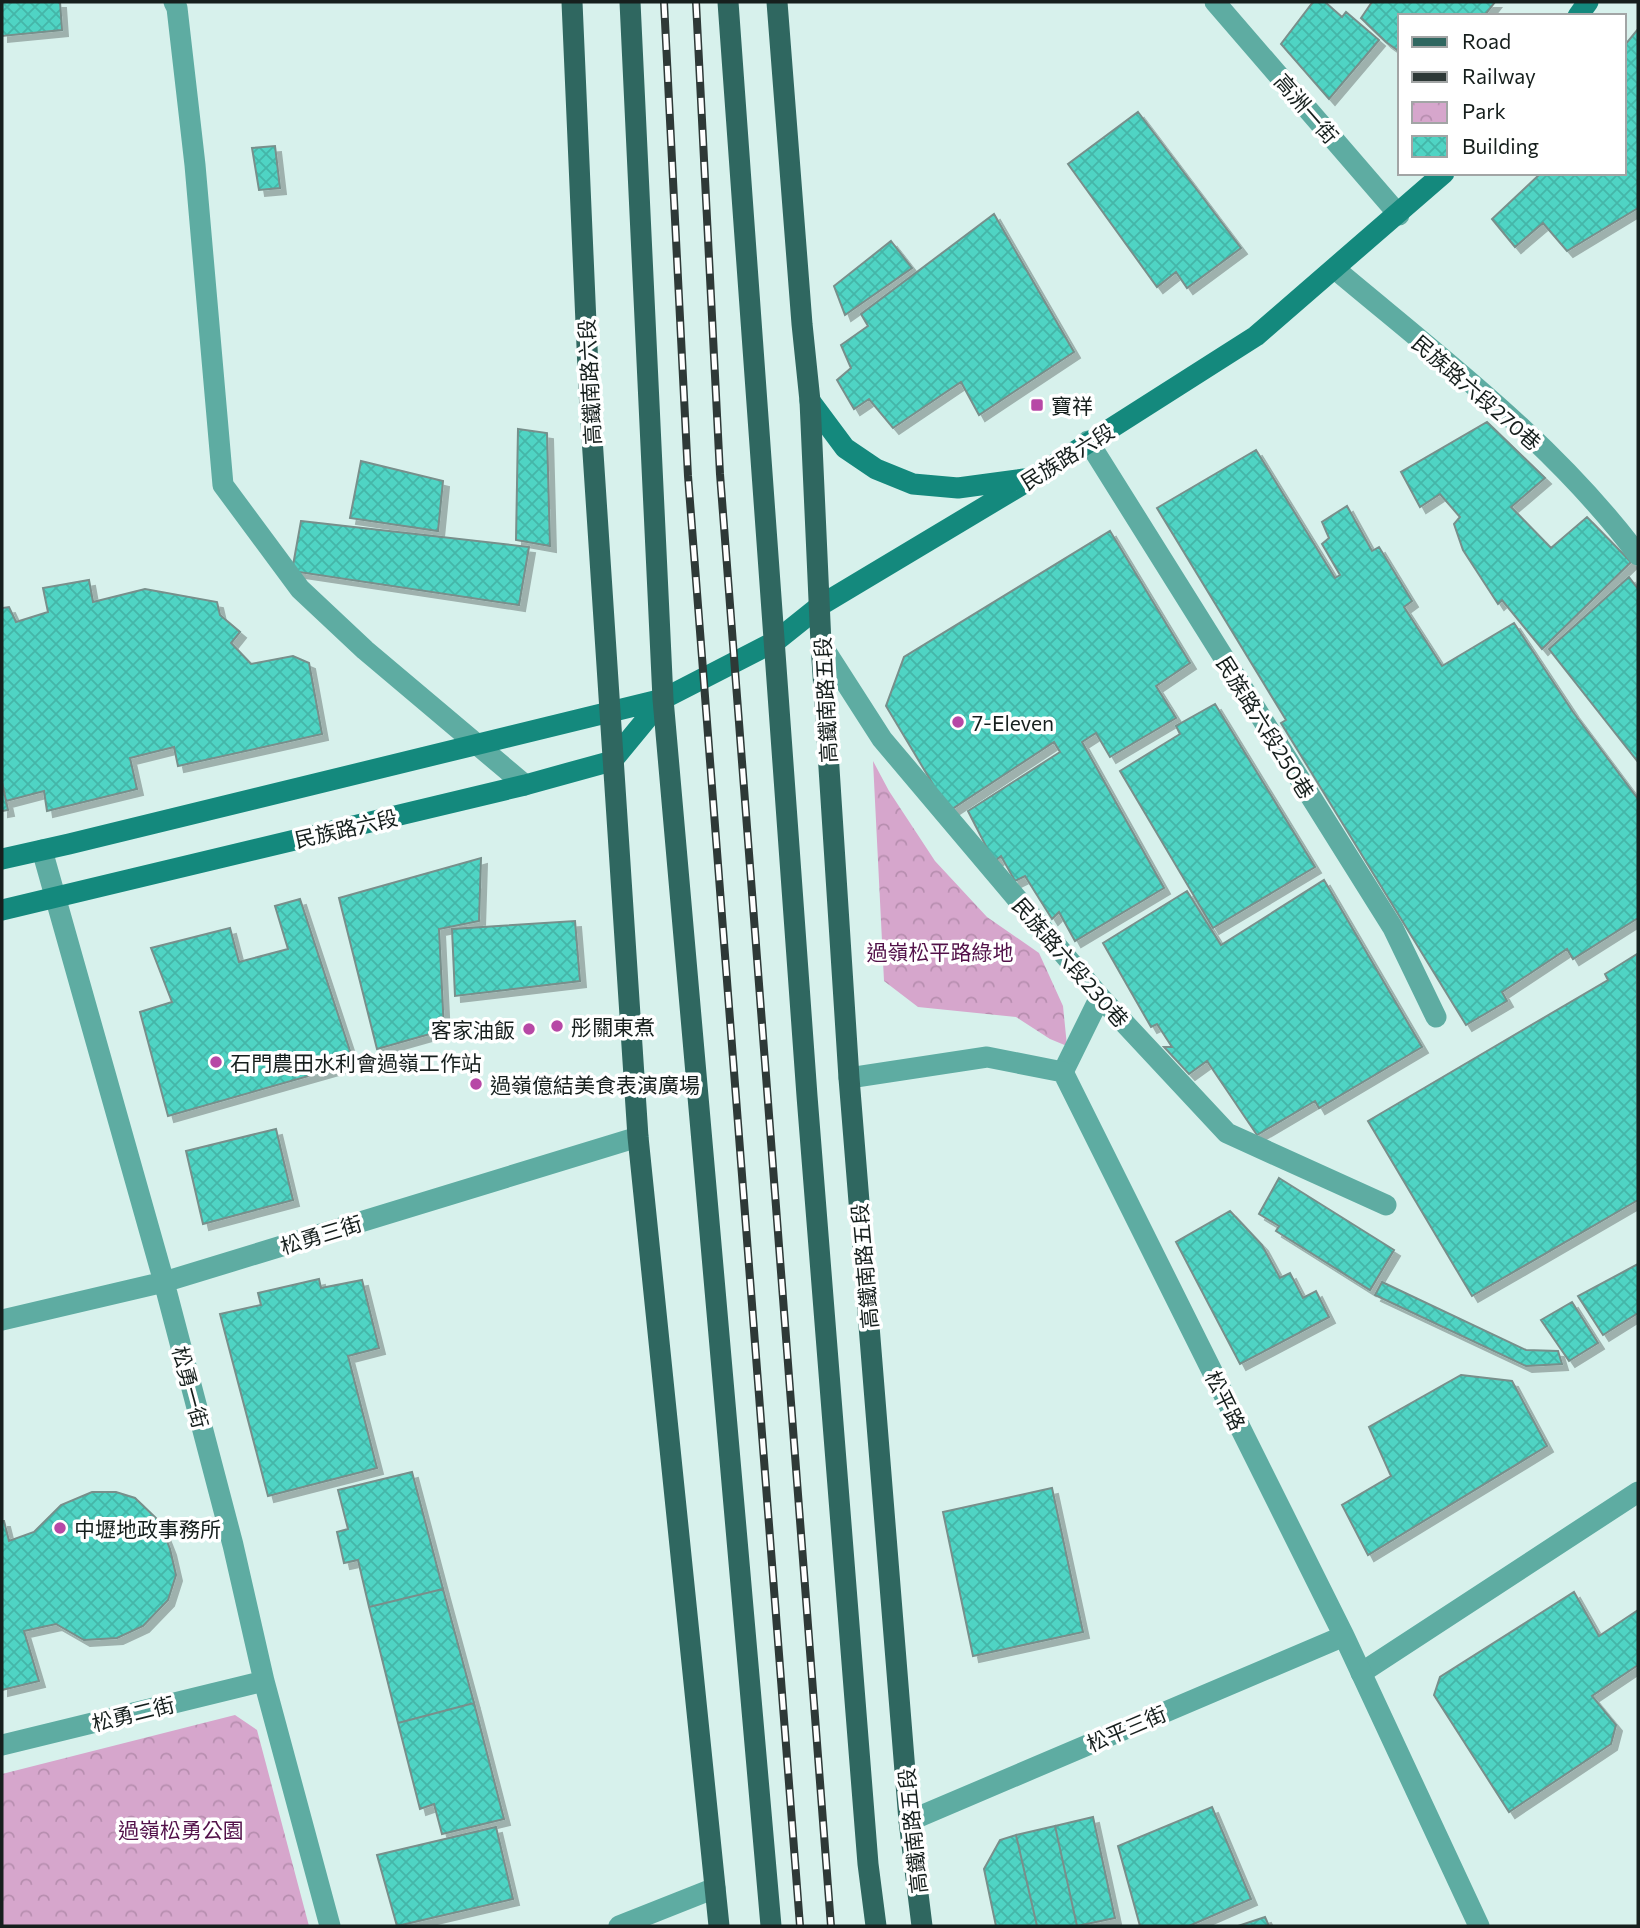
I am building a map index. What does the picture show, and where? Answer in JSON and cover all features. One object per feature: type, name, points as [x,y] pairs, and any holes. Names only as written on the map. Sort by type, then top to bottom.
[{"type":"main road","name":"高鐵南路六段","points":[[572,2],[589,392],[612,761]]},
{"type":"main road","points":[[630,2],[663,699],[771,1926]]},
{"type":"main road","points":[[728,2],[776,641]]},
{"type":"main road","points":[[777,2],[810,401],[821,605]]},
{"type":"main road","name":"民族路六段","points":[[2,859],[663,699],[776,641],[821,605],[1033,478],[1256,336],[1399,215],[1442,175]]},
{"type":"main road","points":[[810,401],[845,448],[876,469],[913,484],[958,488],[1033,478]]},
{"type":"main road","name":"高鐵南路五段","points":[[821,605],[821,644],[849,1078],[909,1821],[922,1926]]},
{"type":"main road","name":"高鐵南路五段","points":[[776,641],[808,1109],[868,1864],[876,1926]]},
{"type":"main road","name":"民族路六段","points":[[2,910],[525,785],[612,761],[663,699]]},
{"type":"main road","points":[[612,761],[638,1137],[719,1926]]},
{"type":"street","points":[[174,2],[177,8],[195,165],[223,485],[300,589],[365,650],[525,785]]},
{"type":"street","name":"高洲一街","points":[[1215,2],[1399,215]]},
{"type":"street","name":"民族路六段270巷","points":[[1335,269],[1518,423],[1621,533],[1638,555]]},
{"type":"street","name":"民族路六段250巷","points":[[1087,442],[1393,928],[1436,1017]]},
{"type":"street","name":"民族路六段230巷","points":[[821,644],[882,739],[1100,997],[1227,1133],[1386,1205]]},
{"type":"street","name":"松勇一街","points":[[42,850],[164,1282],[233,1545],[264,1681],[331,1926]]},
{"type":"street","points":[[849,1078],[987,1057],[1063,1072],[1100,997]]},
{"type":"street","name":"松平路","points":[[1063,1072],[1344,1636],[1479,1926]]},
{"type":"street","name":"松勇三街","points":[[2,1320],[164,1282],[638,1137]]},
{"type":"street","points":[[1361,1674],[1638,1492]]},
{"type":"street","name":"松平三街","points":[[909,1821],[1344,1636]]},
{"type":"street","name":"松勇二街","points":[[2,1745],[264,1681]]},
{"type":"street","points":[[619,1926],[715,1888]]},
{"type":"green space","name":"過嶺松平路綠地","points":[[873,761],[889,791],[935,861],[987,917],[1039,953],[1063,1006],[1067,1046],[1050,1039],[1016,1017],[918,1007],[884,981]]},
{"type":"green space","name":"過嶺松勇公園","points":[[235,1715],[257,1730],[309,1926],[2,1926],[2,1774]]},
{"type":"building","points":[[2,2],[60,2],[62,30],[2,36]]},
{"type":"building","points":[[1313,2],[1325,2],[1342,17],[1346,12],[1379,40],[1329,99],[1281,44]]},
{"type":"building","points":[[1372,2],[1495,2],[1486,14],[1398,14],[1398,51],[1361,18]]},
{"type":"building","points":[[1638,29],[1638,208],[1567,251],[1543,223],[1515,247],[1492,219],[1539,175],[1626,175],[1626,44]]},
{"type":"building","points":[[1138,112],[1241,248],[1187,288],[1176,272],[1157,287],[1068,164]]},
{"type":"building","points":[[275,146],[280,188],[259,190],[252,148]]},
{"type":"building","points":[[994,214],[1074,352],[979,415],[961,382],[893,428],[869,399],[854,409],[837,380],[851,368],[841,345],[868,326],[861,314]]},
{"type":"building","points":[[891,241],[912,268],[845,315],[834,286]]},
{"type":"building","points":[[1487,422],[1545,478],[1511,507],[1551,548],[1587,517],[1631,562],[1542,649],[1502,600],[1498,604],[1463,550],[1454,524],[1460,517],[1440,494],[1420,507],[1401,472]]},
{"type":"building","points":[[518,429],[547,433],[550,546],[516,540]]},
{"type":"building","points":[[1256,450],[1335,578],[1340,575],[1322,544],[1329,538],[1322,522],[1347,506],[1372,551],[1379,547],[1412,601],[1404,607],[1442,666],[1514,623],[1573,712],[1638,799],[1638,918],[1573,959],[1567,949],[1502,992],[1507,1001],[1466,1025],[1281,723],[1286,720],[1157,508]]},
{"type":"building","points":[[361,461],[443,481],[438,531],[350,518]]},
{"type":"building","points":[[301,521],[529,547],[519,605],[292,571]]},
{"type":"building","points":[[1110,531],[1190,663],[1156,686],[1176,718],[1110,757],[1096,733],[1082,742],[1164,888],[1075,941],[1059,912],[1052,919],[1025,876],[1015,881],[1001,856],[994,862],[968,811],[1060,752],[1054,742],[949,811],[886,706],[904,657]]},
{"type":"building","points":[[1629,577],[1638,589],[1638,762],[1549,649]]},
{"type":"building","points":[[89,580],[93,602],[145,589],[217,602],[220,615],[240,632],[231,643],[251,664],[293,656],[309,663],[322,734],[178,766],[174,747],[130,758],[137,789],[47,811],[44,791],[6,801],[2,782],[2,608],[9,607],[16,622],[48,612],[43,588]]},
{"type":"building","points":[[1215,704],[1315,867],[1213,928],[1120,771],[1180,734],[1176,726]]},
{"type":"building","points":[[2,782],[8,810],[2,811]]},
{"type":"building","points":[[481,858],[479,921],[439,929],[444,1030],[377,1049],[339,898]]},
{"type":"building","points":[[1324,880],[1422,1047],[1319,1108],[1315,1101],[1257,1135],[1207,1061],[1189,1074],[1164,1047],[1172,1047],[1157,1024],[1151,1027],[1103,943],[1187,891],[1221,945]]},
{"type":"building","points":[[300,899],[354,1063],[168,1116],[140,1012],[172,1002],[151,948],[230,928],[239,962],[288,949],[275,906]]},
{"type":"building","points":[[575,921],[580,981],[455,996],[452,929]]},
{"type":"building","points":[[1637,954],[1638,1200],[1472,1296],[1368,1121],[1608,980],[1605,974]]},
{"type":"building","points":[[276,1129],[293,1200],[203,1224],[186,1151]]},
{"type":"building","points":[[1279,1178],[1394,1250],[1370,1290],[1276,1231],[1279,1226],[1259,1214]]},
{"type":"building","points":[[1230,1211],[1262,1245],[1280,1278],[1290,1273],[1303,1298],[1316,1291],[1329,1317],[1240,1364],[1176,1242]]},
{"type":"building","points":[[1638,1264],[1638,1313],[1603,1335],[1578,1296]]},
{"type":"building","points":[[319,1279],[321,1288],[362,1280],[379,1348],[348,1356],[377,1468],[268,1496],[220,1314],[261,1305],[258,1293]]},
{"type":"building","points":[[1382,1282],[1526,1350],[1558,1351],[1562,1364],[1526,1366],[1375,1295]]},
{"type":"building","points":[[1572,1302],[1598,1343],[1569,1361],[1541,1320]]},
{"type":"building","points":[[1461,1375],[1512,1381],[1547,1446],[1368,1555],[1342,1505],[1391,1476],[1369,1427]]},
{"type":"building","points":[[412,1472],[443,1589],[369,1607],[358,1560],[344,1563],[337,1532],[348,1529],[338,1490]]},
{"type":"building","points":[[1052,1488],[1083,1632],[973,1656],[943,1512]]},
{"type":"building","points":[[92,1492],[116,1492],[135,1498],[159,1521],[176,1575],[168,1600],[143,1626],[117,1638],[84,1640],[56,1624],[24,1631],[39,1681],[2,1690],[2,1521],[9,1541],[34,1532],[61,1505]]},
{"type":"building","points":[[443,1589],[474,1703],[398,1723],[369,1607]]},
{"type":"building","points":[[1574,1592],[1599,1636],[1638,1610],[1638,1665],[1592,1696],[1616,1725],[1611,1744],[1509,1812],[1434,1695],[1440,1677]]},
{"type":"building","points":[[474,1703],[504,1819],[442,1834],[434,1804],[420,1809],[398,1723]]},
{"type":"building","points":[[1212,1807],[1251,1899],[1189,1926],[1140,1926],[1118,1846]]},
{"type":"building","points":[[1093,1817],[1115,1918],[1077,1926],[1055,1826]]},
{"type":"building","points":[[1055,1826],[1077,1926],[1037,1926],[1016,1835]]},
{"type":"building","points":[[496,1827],[513,1899],[397,1926],[377,1855]]},
{"type":"building","points":[[1016,1835],[1037,1926],[996,1926],[984,1869],[1000,1840]]},
{"type":"building","points":[[1265,1917],[1269,1926],[1238,1926]]},
{"type":"railway","points":[[664,2],[688,476],[800,1926]]},
{"type":"railway","points":[[696,2],[720,474],[831,1926]]},
{"type":"place","name":"寶祥","points":[[1037,405]]},
{"type":"place","name":"7-Eleven","points":[[958,722]]},
{"type":"place","name":"彤關東煮","points":[[557,1026]]},
{"type":"place","name":"客家油飯","points":[[529,1029]]},
{"type":"place","name":"石門農田水利會過嶺工作站","points":[[216,1062]]},
{"type":"place","name":"過嶺億結美食表演廣場","points":[[476,1084]]},
{"type":"place","name":"中壢地政事務所","points":[[60,1528]]}]
